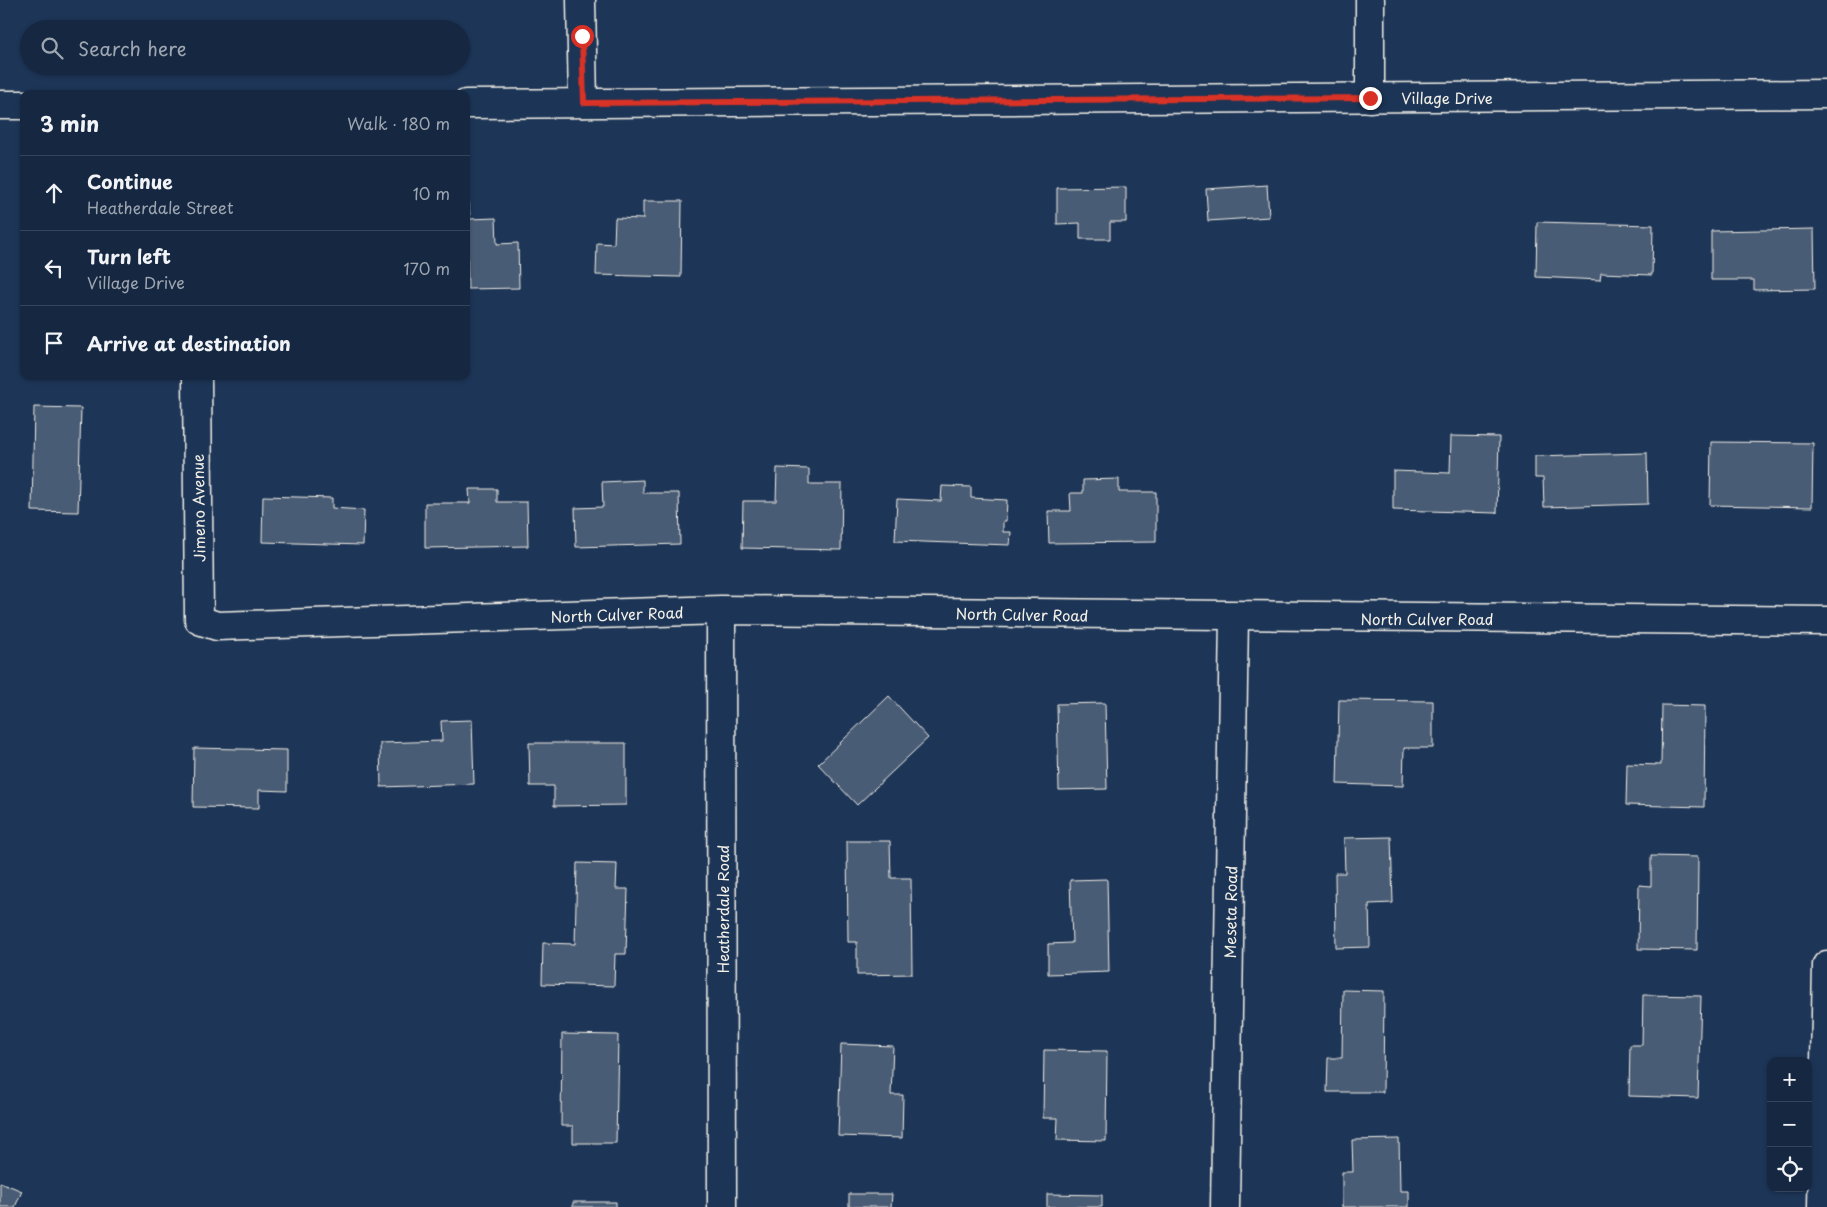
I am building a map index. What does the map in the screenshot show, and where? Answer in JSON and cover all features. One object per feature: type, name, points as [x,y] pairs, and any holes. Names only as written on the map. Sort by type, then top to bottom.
[{"type":"street","points":[[582,0],[584,103]]},
{"type":"street","points":[[1370,0],[1370,98]]},
{"type":"street","name":"Village Drive","points":[[470,104],[1827,94]]},
{"type":"street","points":[[0,105],[20,105]]},
{"type":"street","name":"Jimeno Avenue","points":[[197,380],[199,620],[218,626]]},
{"type":"street","name":"North Culver Road","points":[[218,626],[721,610],[1827,621]]},
{"type":"street","name":"Heatherdale Road","points":[[721,610],[722,1207]]},
{"type":"street","name":"Meseta Road","points":[[1225,1207],[1234,616]]},
{"type":"street","points":[[1822,1207],[1827,965]]},
{"type":"building","points":[[1267,185],[1269,217],[1208,221],[1206,189]]},
{"type":"building","points":[[1126,187],[1126,222],[1110,222],[1110,239],[1080,239],[1080,223],[1057,224],[1057,188]]},
{"type":"building","points":[[643,201],[682,201],[681,277],[596,275],[597,243],[614,244],[615,218],[643,219]]},
{"type":"building","points":[[496,218],[497,244],[518,243],[519,288],[470,289],[470,219]]},
{"type":"building","points":[[1537,222],[1653,225],[1652,275],[1601,273],[1600,280],[1536,277]]},
{"type":"building","points":[[1814,229],[1815,289],[1754,290],[1754,280],[1711,280],[1711,231]]},
{"type":"building","points":[[34,407],[81,408],[78,512],[32,511]]},
{"type":"building","points":[[1451,436],[1499,437],[1497,513],[1393,510],[1393,471],[1450,473]]},
{"type":"building","points":[[1711,442],[1813,443],[1812,507],[1710,505]]},
{"type":"building","points":[[1647,453],[1648,504],[1544,507],[1543,478],[1535,478],[1535,456]]},
{"type":"building","points":[[777,468],[809,469],[809,484],[842,484],[841,550],[742,548],[743,501],[776,501]]},
{"type":"building","points":[[1119,479],[1119,492],[1156,492],[1156,542],[1049,543],[1048,511],[1071,511],[1070,493],[1083,493],[1083,480]]},
{"type":"building","points":[[643,480],[643,493],[679,493],[680,544],[576,547],[575,508],[603,507],[602,482]]},
{"type":"building","points":[[942,486],[971,487],[971,498],[1007,500],[1006,521],[1003,521],[1003,532],[1011,532],[1010,545],[895,541],[897,499],[941,501]]},
{"type":"building","points":[[469,489],[497,489],[497,502],[527,502],[528,546],[425,548],[425,503],[470,503]]},
{"type":"building","points":[[263,496],[332,498],[332,508],[364,510],[363,545],[262,542]]},
{"type":"building","points":[[889,696],[928,738],[857,805],[818,764]]},
{"type":"building","points":[[1339,700],[1433,701],[1433,748],[1404,748],[1403,786],[1337,784]]},
{"type":"building","points":[[1105,703],[1107,789],[1059,790],[1057,704]]},
{"type":"building","points":[[1662,705],[1705,706],[1704,807],[1626,805],[1627,764],[1661,765]]},
{"type":"building","points":[[472,720],[474,784],[381,787],[380,743],[442,741],[441,721]]},
{"type":"building","points":[[529,743],[626,743],[626,805],[554,806],[554,786],[530,786]]},
{"type":"building","points":[[194,748],[287,750],[287,791],[259,790],[259,808],[193,807]]},
{"type":"building","points":[[1391,837],[1393,903],[1369,904],[1370,947],[1336,948],[1335,873],[1345,873],[1344,838]]},
{"type":"building","points":[[847,841],[890,841],[891,878],[911,878],[912,974],[857,975],[857,942],[848,942]]},
{"type":"building","points":[[1651,856],[1698,857],[1697,950],[1638,949],[1639,885],[1651,886]]},
{"type":"building","points":[[577,863],[617,864],[616,889],[628,889],[626,954],[615,954],[614,986],[542,984],[543,943],[575,944]]},
{"type":"building","points":[[1107,879],[1109,972],[1048,974],[1048,944],[1072,943],[1070,880]]},
{"type":"building","points":[[1343,990],[1384,991],[1383,1092],[1327,1092],[1328,1058],[1342,1058]]},
{"type":"building","points":[[1643,995],[1701,996],[1698,1098],[1629,1096],[1630,1045],[1642,1045]]},
{"type":"building","points":[[562,1034],[618,1035],[616,1143],[573,1143],[573,1126],[561,1126]]},
{"type":"building","points":[[841,1044],[893,1046],[891,1095],[903,1095],[902,1138],[838,1136]]},
{"type":"building","points":[[1044,1050],[1107,1051],[1106,1141],[1057,1140],[1058,1118],[1043,1118]]},
{"type":"building","points":[[1399,1139],[1400,1191],[1409,1191],[1409,1207],[1342,1207],[1342,1172],[1353,1172],[1352,1140]]},
{"type":"building","points":[[0,1182],[22,1191],[15,1207],[0,1207]]},
{"type":"building","points":[[849,1194],[892,1194],[891,1207],[849,1207]]},
{"type":"building","points":[[1047,1194],[1102,1195],[1102,1207],[1047,1207]]},
{"type":"building","points":[[573,1202],[616,1202],[616,1207],[573,1207]]},
{"type":"route","points":[[582,36],[584,103],[1370,98]]}]
